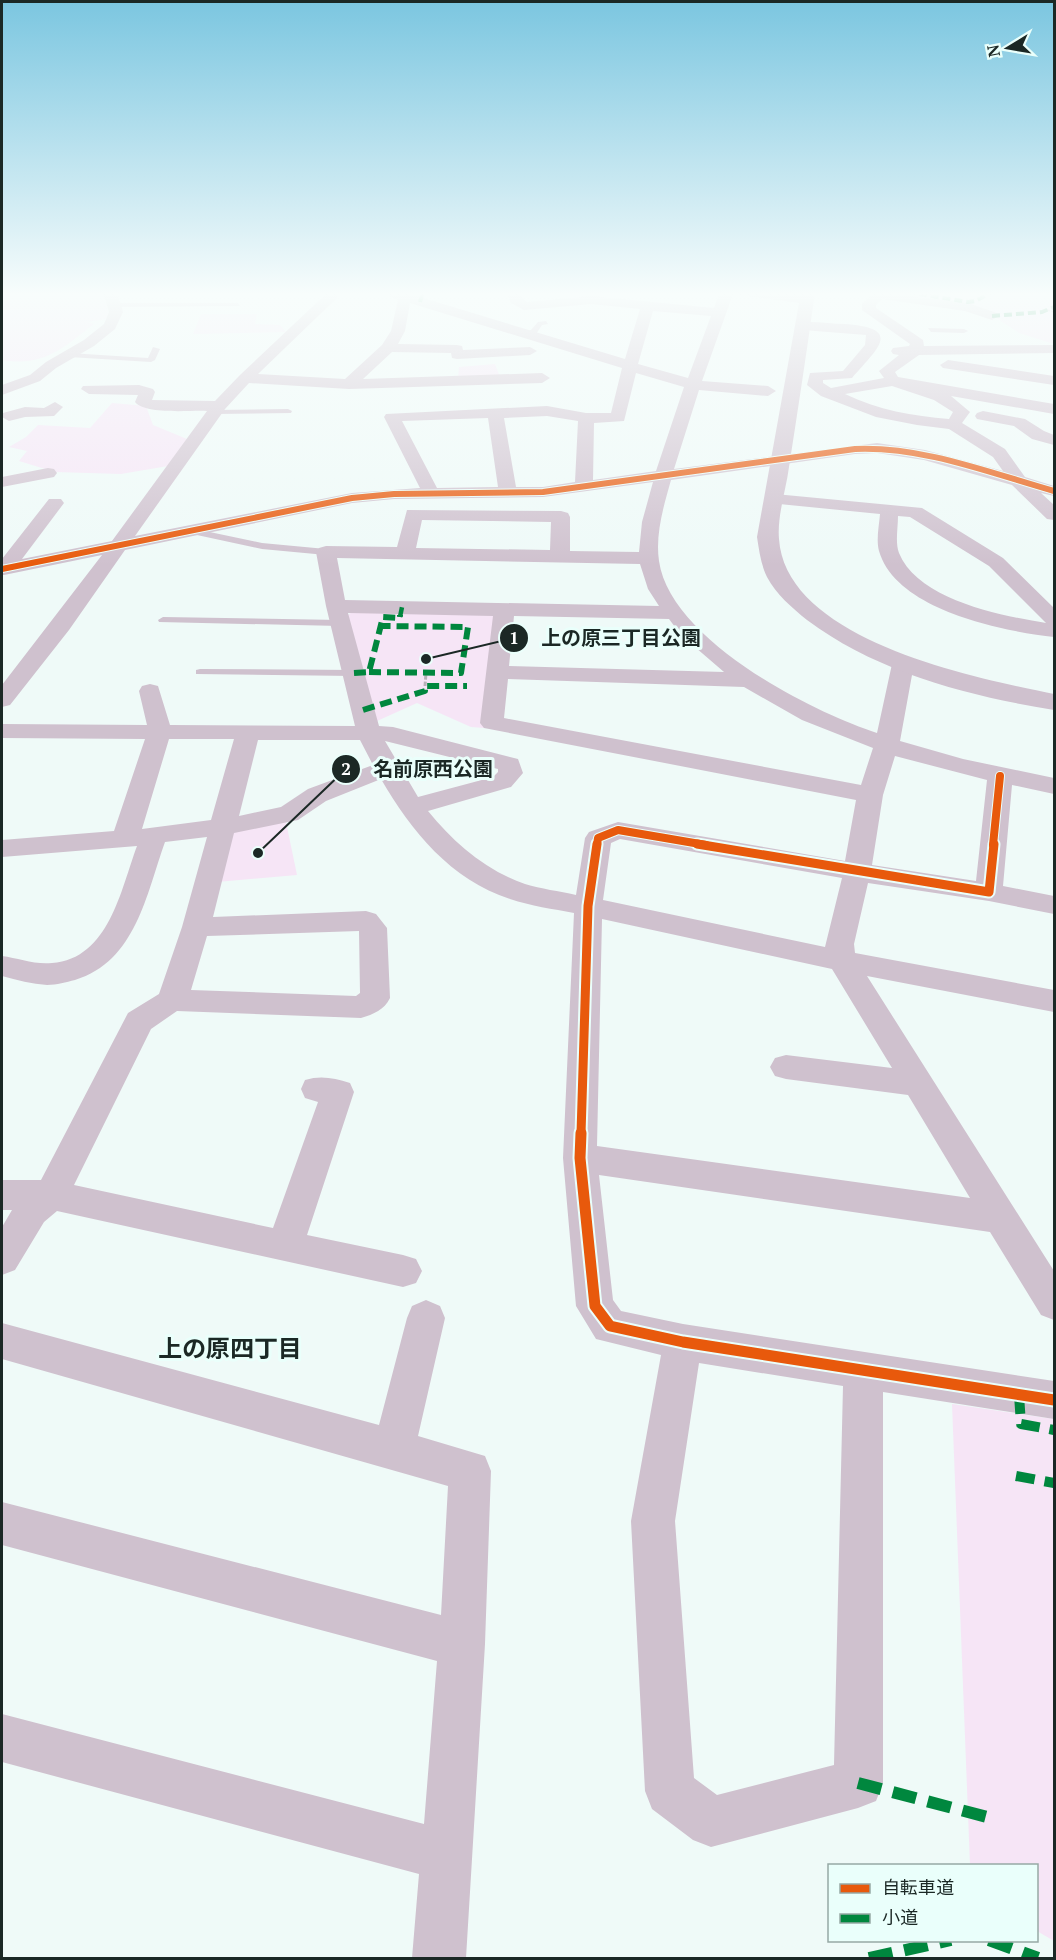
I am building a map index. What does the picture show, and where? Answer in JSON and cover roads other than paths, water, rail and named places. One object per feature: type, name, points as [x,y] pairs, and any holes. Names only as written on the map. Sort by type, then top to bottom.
[{"type":"street","points":[[2,390],[20,383]]},
{"type":"street","points":[[2,698],[61,625],[217,409],[239,383]]},
{"type":"street","points":[[340,383],[376,383]]},
{"type":"street","points":[[461,383],[544,395],[586,418],[618,418],[626,383]]},
{"type":"street","points":[[540,383],[544,395]]},
{"type":"street","points":[[688,383],[768,391]]},
{"type":"street","points":[[793,383],[768,537],[771,559],[779,579],[798,601],[825,624],[903,664],[972,684],[1054,702]]},
{"type":"street","points":[[815,383],[815,386],[851,403],[908,420],[957,418],[1019,423],[1038,435],[1054,440]]},
{"type":"street","points":[[828,393],[880,383]]},
{"type":"street","points":[[900,383],[957,405],[957,418]]},
{"type":"street","points":[[907,383],[1054,409]]},
{"type":"street","points":[[693,385],[651,528],[648,558],[654,579],[674,613],[704,646],[746,680],[796,708],[887,744],[1000,776],[1054,786]]},
{"type":"street","points":[[89,389],[139,390],[147,392],[143,402],[150,405],[217,409]]},
{"type":"street","points":[[431,493],[393,417],[495,413],[544,395]]},
{"type":"street","points":[[4,416],[25,412],[48,413],[55,407]]},
{"type":"street","points":[[495,413],[508,494]]},
{"type":"street","points":[[584,487],[586,418]]},
{"type":"street","points":[[957,418],[999,453],[1019,482],[1054,516]]},
{"type":"street","points":[[3,569],[335,500],[431,493],[508,494],[584,487],[855,448],[877,448],[925,455],[1054,491]]},
{"type":"street","points":[[2,482],[48,473]]},
{"type":"street","points":[[775,499],[915,512],[996,562],[1054,619]]},
{"type":"street","points":[[3,569],[55,503]]},
{"type":"street","points":[[889,510],[889,552],[899,570],[916,586],[959,610],[994,620],[1054,631]]},
{"type":"street","points":[[405,553],[414,514],[561,516],[560,556]]},
{"type":"street","points":[[648,558],[326,552],[338,614],[369,733],[385,769],[412,807],[446,846],[479,873],[518,892],[842,961],[1045,1000],[1054,1025]]},
{"type":"street","points":[[338,614],[504,609],[674,613]]},
{"type":"street","points":[[504,609],[492,723],[870,795]]},
{"type":"street","points":[[903,664],[887,744],[870,795],[857,872],[839,944],[842,961],[1054,1303]]},
{"type":"street","points":[[498,672],[746,680]]},
{"type":"street","points":[[125,839],[160,731],[150,691]]},
{"type":"street","points":[[2,731],[393,734],[509,765],[511,773],[502,782],[412,807]]},
{"type":"street","points":[[172,1000],[196,927],[248,732]]},
{"type":"street","points":[[2,848],[154,836],[223,827],[289,814],[317,795],[385,769]]},
{"type":"street","points":[[989,892],[1000,776]]},
{"type":"street","points":[[1054,905],[618,830],[598,838],[588,906],[580,1158],[595,1306],[610,1326],[683,1342],[1054,1400]]},
{"type":"street","points":[[2,966],[50,974],[73,970],[93,959],[113,942],[120,930],[154,836]]},
{"type":"street","points":[[2,1259],[31,1211],[51,1195],[139,1021],[172,1000],[361,1007],[375,1012],[373,928],[366,921],[196,927]]},
{"type":"street","points":[[786,1066],[918,1084]]},
{"type":"street","points":[[285,1247],[338,1092]]},
{"type":"street","points":[[580,1158],[1002,1218]]},
{"type":"street","points":[[2,1195],[51,1195],[403,1271]]},
{"type":"street","points":[[394,1449],[426,1318]]},
{"type":"street","points":[[2,1341],[470,1472],[462,1644],[439,1959]]},
{"type":"street","points":[[683,1342],[653,1521],[670,1791],[711,1822],[858,1783],[863,1371]]},
{"type":"street","points":[[2,1523],[462,1644]]},
{"type":"street","points":[[2,1738],[448,1856]]},
{"type":"lane","points":[[217,409],[288,411]]},
{"type":"lane","points":[[186,530],[262,546],[326,552]]},
{"type":"lane","points":[[163,620],[338,614]]},
{"type":"lane","points":[[200,672],[354,673]]},
{"type":"place","name":"上の原三丁目公園","points":[[426,659]]},
{"type":"place","name":"名前原西公園","points":[[258,853]]},
{"type":"district","name":"上の原四丁目","points":[[230,1348]]}]
